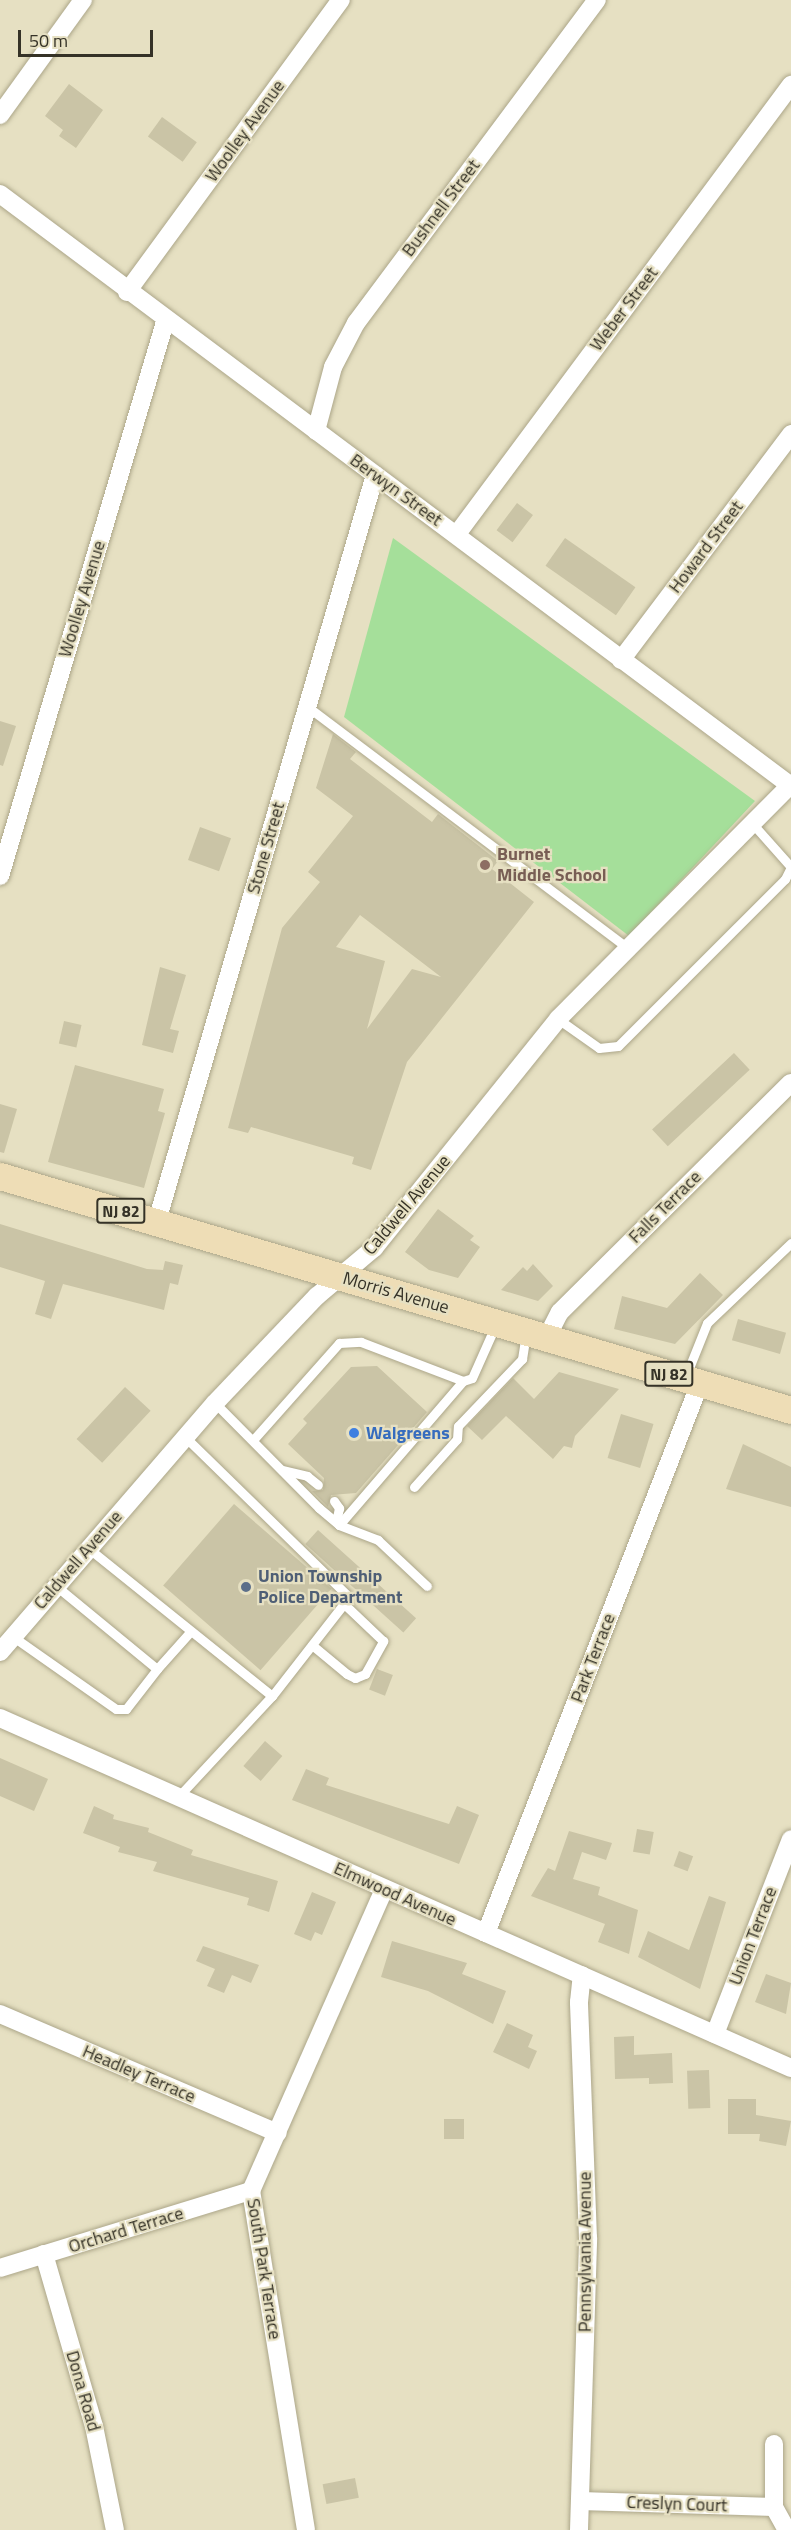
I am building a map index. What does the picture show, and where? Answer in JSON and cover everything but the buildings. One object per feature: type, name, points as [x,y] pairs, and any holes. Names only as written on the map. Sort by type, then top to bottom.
[{"type":"main road","name":"Morris Avenue","points":[[2,1180],[157,1221],[791,1410]]},
{"type":"street","points":[[0,115],[83,0]]},
{"type":"street","name":"Woolley Avenue","points":[[127,292],[341,0]]},
{"type":"street","name":"Bushnell Street","points":[[316,431],[333,367],[356,323],[597,0]]},
{"type":"street","name":"Weber Street","points":[[457,534],[791,85]]},
{"type":"street","name":"Berwyn Street","points":[[0,194],[165,322],[457,534],[621,660],[791,785]]},
{"type":"street","name":"Woolley Avenue","points":[[0,876],[165,322]]},
{"type":"street","name":"Howard Street","points":[[621,660],[791,434]]},
{"type":"street","name":"Stone Street","points":[[157,1221],[375,475]]},
{"type":"street","name":"Caldwell Avenue","points":[[0,1652],[215,1403],[317,1296],[374,1248],[558,1018],[791,785]]},
{"type":"street","name":"Falls Terrace","points":[[537,1334],[791,1083]]},
{"type":"street","name":"Park Terrace","points":[[486,1933],[692,1380]]},
{"type":"street","name":"Elmwood Avenue","points":[[0,1718],[384,1890],[791,2068]]},
{"type":"street","name":"Union Terrace","points":[[715,2034],[791,1839]]},
{"type":"street","name":"South Park Terrace","points":[[306,2530],[251,2191],[384,1890]]},
{"type":"street","name":"Pennsylvania Avenue","points":[[579,2530],[588,2238],[579,2002],[582,1975]]},
{"type":"street","name":"Headley Terrace","points":[[0,2014],[278,2133]]},
{"type":"street","name":"Orchard Terrace","points":[[0,2268],[251,2191]]},
{"type":"street","name":"Dona Road","points":[[44,2254],[94,2426],[116,2530]]},
{"type":"street","points":[[774,2444],[774,2507],[787,2530]]},
{"type":"street","name":"Creslyn Court","points":[[580,2501],[774,2507]]},
{"type":"lane","points":[[308,707],[628,948]]},
{"type":"lane","points":[[558,1018],[598,1048],[618,1046],[785,879],[790,867],[752,822]]},
{"type":"lane","points":[[692,1380],[707,1323],[791,1243]]},
{"type":"lane","points":[[337,1524],[463,1381],[472,1378],[497,1323]]},
{"type":"lane","points":[[414,1487],[457,1439],[458,1426],[522,1359],[537,1334]]},
{"type":"lane","points":[[253,1440],[339,1343],[361,1342],[463,1381]]},
{"type":"lane","points":[[215,1403],[337,1524],[378,1540],[427,1586]]},
{"type":"lane","points":[[185,1437],[346,1600],[383,1641],[365,1674],[355,1678],[312,1645]]},
{"type":"lane","points":[[282,1470],[307,1476],[318,1485]]},
{"type":"lane","points":[[334,1501],[339,1508],[337,1524]]},
{"type":"lane","points":[[88,1548],[272,1696]]},
{"type":"lane","points":[[56,1586],[157,1669]]},
{"type":"lane","points":[[178,1797],[272,1696],[346,1600]]},
{"type":"lane","points":[[12,1636],[116,1709],[126,1709],[190,1632]]},
{"type":"green space","points":[[393,538],[755,801],[629,936],[344,717]]},
{"type":"place","name":"Burnet Middle School","points":[[485,865]]},
{"type":"place","name":"Walgreens","points":[[354,1433]]},
{"type":"place","name":"Union Township Police Department","points":[[246,1587]]}]
